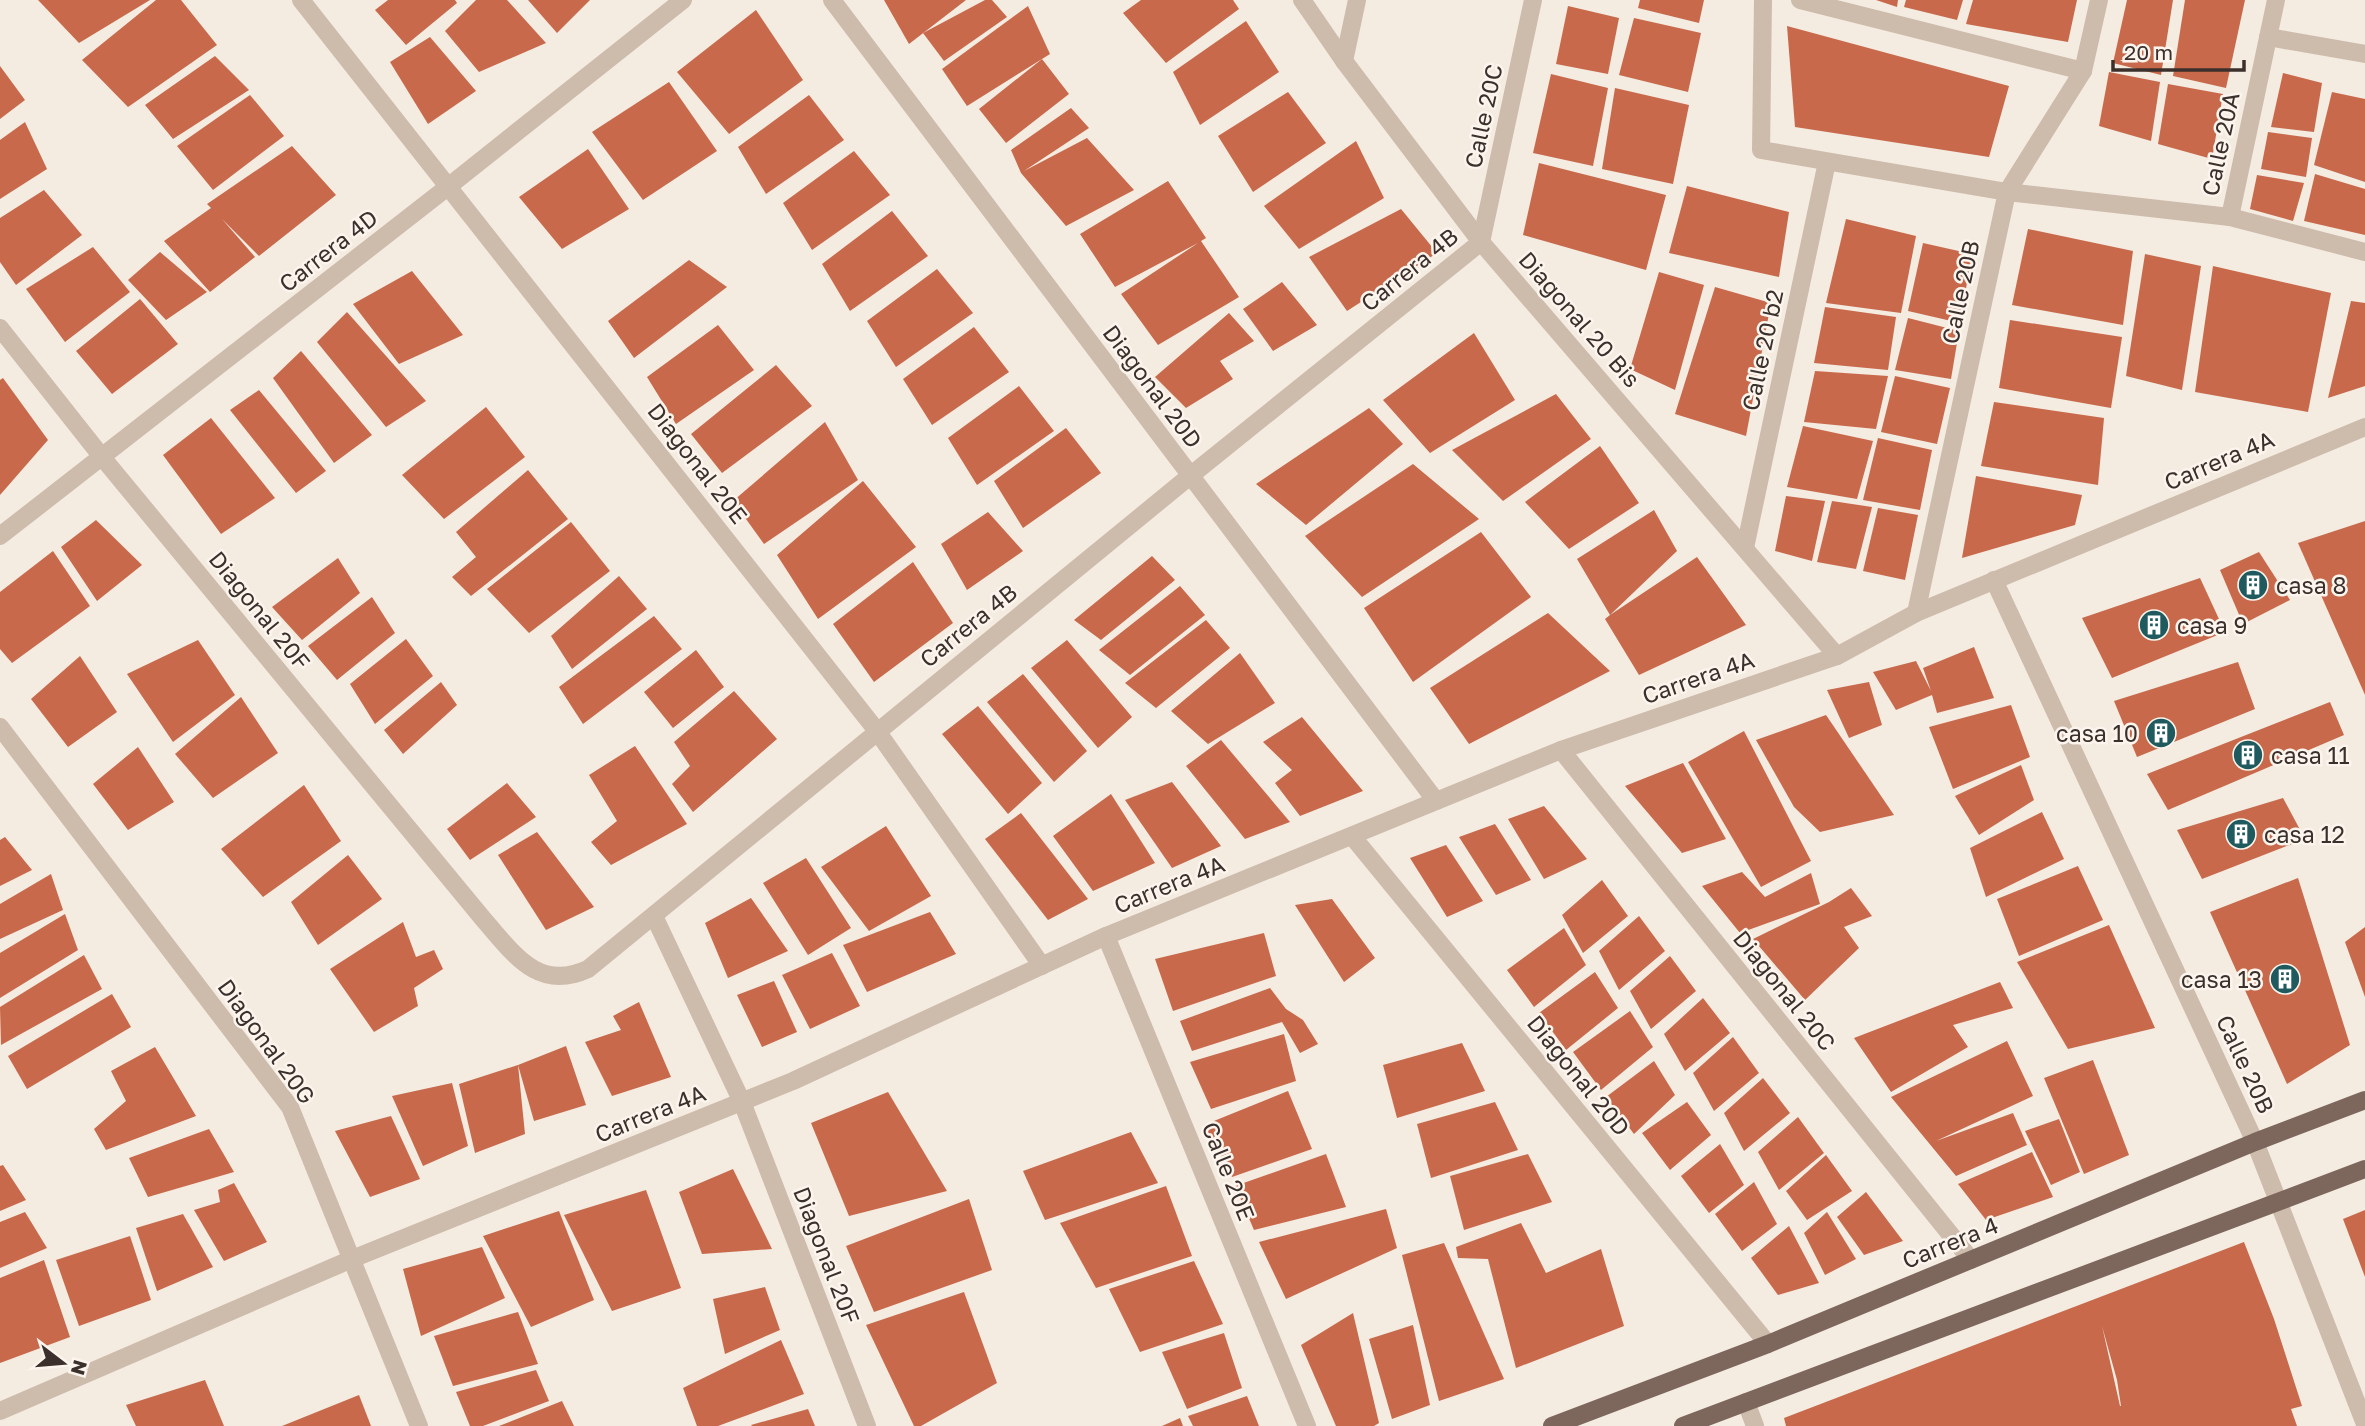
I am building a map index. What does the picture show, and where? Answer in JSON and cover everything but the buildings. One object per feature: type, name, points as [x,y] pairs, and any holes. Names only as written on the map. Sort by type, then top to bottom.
[{"type":"main road","name":"Carrera 4","points":[[1552,1426],[1768,1344],[2255,1142],[2365,1100]]},
{"type":"main road","points":[[1684,1426],[2365,1170]]},
{"type":"street","name":"Diagonal 20E","points":[[302,0],[877,731],[1042,966]]},
{"type":"street","name":"Carrera 4D","points":[[0,536],[683,0]]},
{"type":"street","name":"Diagonal 20D","points":[[832,0],[1436,801]]},
{"type":"street","name":"Diagonal 20 Bis","points":[[1302,0],[1481,242],[1838,656]]},
{"type":"street","points":[[1345,61],[1357,0]]},
{"type":"street","name":"Calle 20C","points":[[1481,242],[1533,0]]},
{"type":"street","points":[[1763,0],[1761,150],[2007,192],[2230,217],[2365,252]]},
{"type":"street","points":[[1800,0],[2083,71]]},
{"type":"street","name":"Calle 20B","points":[[1916,613],[2007,192],[2083,71],[2099,0]]},
{"type":"street","name":"Calle 20A","points":[[2230,217],[2276,0]]},
{"type":"street","points":[[2268,37],[2365,54]]},
{"type":"street","name":"Calle 20 b2","points":[[1745,548],[1827,162]]},
{"type":"street","name":"Carrera 4B","points":[[484,920],[522,962],[539,973],[570,977],[587,969],[1481,242]]},
{"type":"street","name":"Diagonal 20F","points":[[0,328],[484,920]]},
{"type":"street","name":"Carrera 4A","points":[[0,1410],[352,1259],[793,1081],[1106,936],[1561,750],[1838,656],[1916,613],[2365,426]]},
{"type":"street","name":"Calle 20B","points":[[1994,580],[2255,1142],[2365,1424]]},
{"type":"street","name":"Diagonal 20G","points":[[0,727],[290,1107],[419,1426]]},
{"type":"street","name":"Diagonal 20C","points":[[1561,750],[1971,1260]]},
{"type":"street","name":"Diagonal 20D","points":[[1352,836],[1768,1344]]},
{"type":"street","name":"Diagonal 20F","points":[[654,915],[742,1102],[867,1426]]},
{"type":"street","name":"Calle 20E","points":[[1106,936],[1307,1426]]},
{"type":"street","points":[[1746,1402],[1755,1426]]},
{"type":"place","name":"casa 8","points":[[2253,585]]},
{"type":"place","name":"casa 9","points":[[2154,625]]},
{"type":"place","name":"casa 10","points":[[2161,733]]},
{"type":"place","name":"casa 11","points":[[2248,755]]},
{"type":"place","name":"casa 12","points":[[2241,834]]},
{"type":"place","name":"casa 13","points":[[2285,979]]}]
